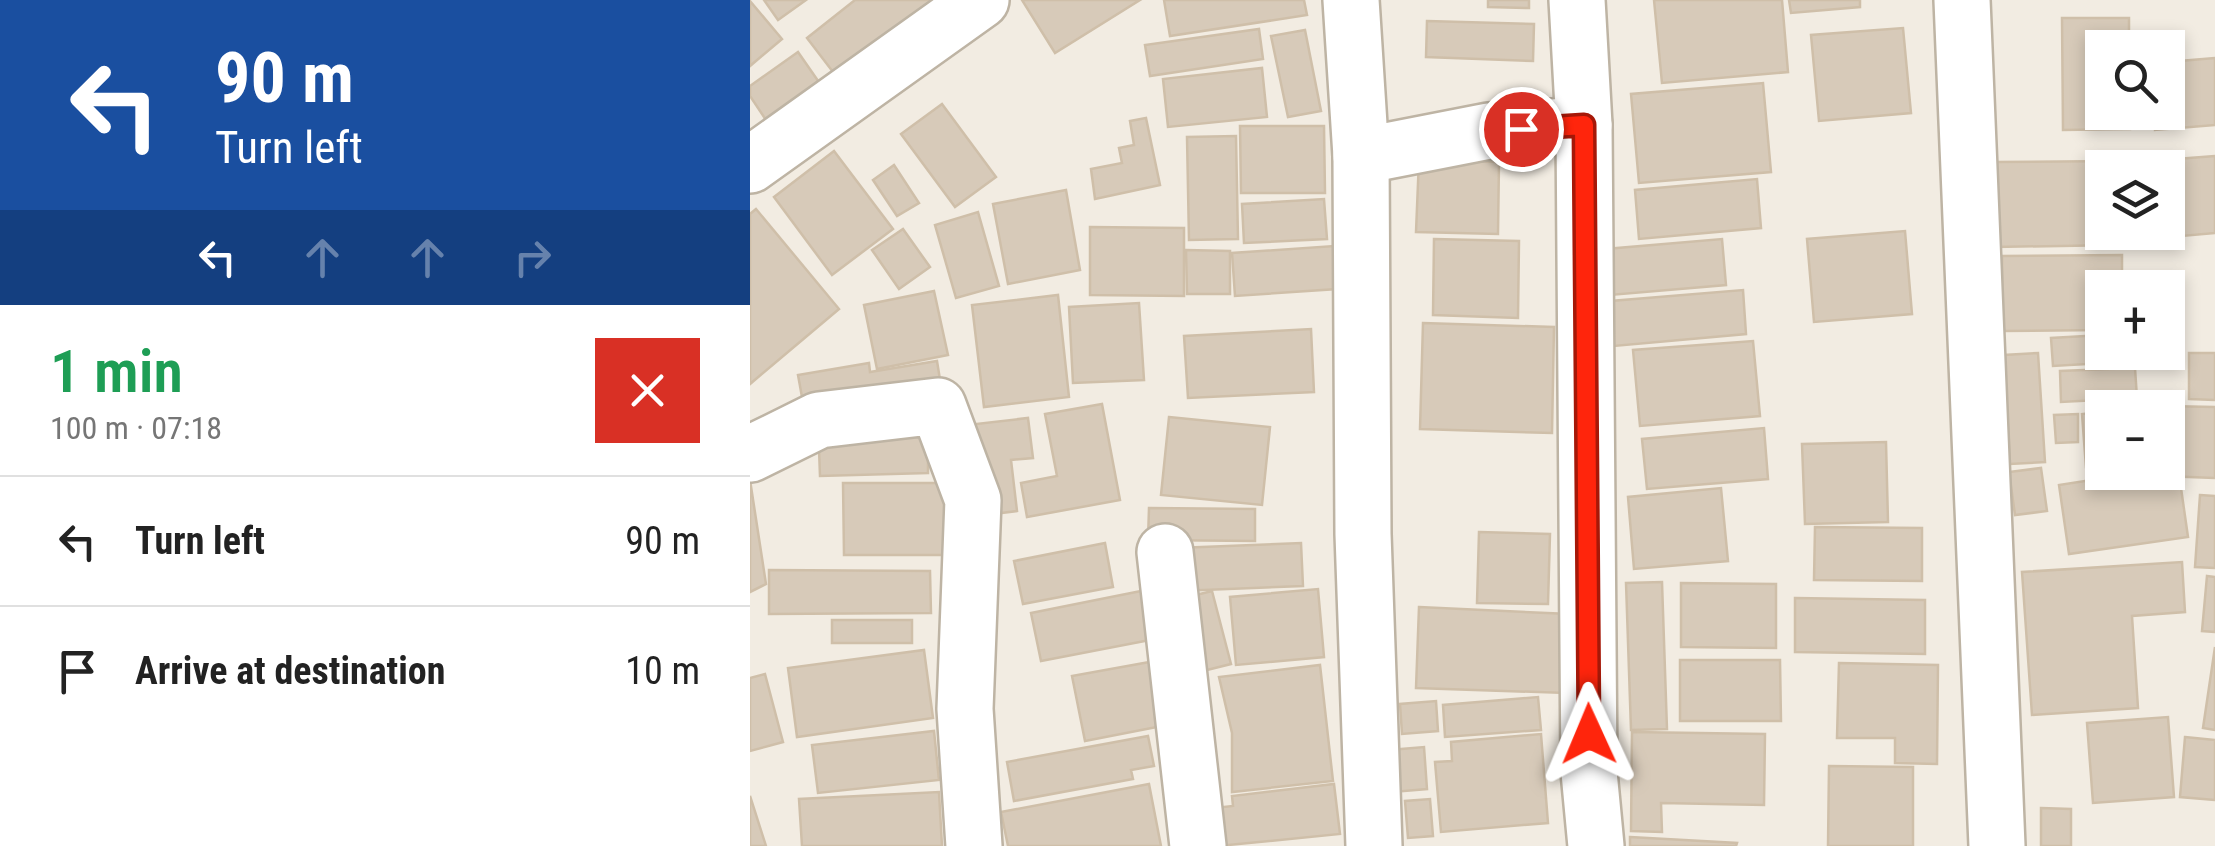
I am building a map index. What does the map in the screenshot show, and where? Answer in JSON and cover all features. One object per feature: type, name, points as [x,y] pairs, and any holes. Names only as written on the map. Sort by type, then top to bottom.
[{"type":"street","points":[[750,165],[982,0]]},
{"type":"street","points":[[1351,0],[1361,156],[1363,534],[1374,846]]},
{"type":"street","points":[[1577,0],[1584,125],[1590,772],[1596,846]]},
{"type":"street","points":[[1962,0],[1998,846]]},
{"type":"street","points":[[1361,156],[1489,131],[1584,125]]},
{"type":"street","points":[[750,454],[819,420],[938,406],[973,500],[965,709],[974,846]]},
{"type":"street","points":[[1165,552],[1198,846]]},
{"type":"building","points":[[764,0],[806,0],[778,20]]},
{"type":"building","points":[[855,0],[932,0],[939,9],[843,85],[807,38]]},
{"type":"building","points":[[1022,0],[1140,0],[1055,53]]},
{"type":"building","points":[[1164,0],[1304,0],[1307,15],[1170,36]]},
{"type":"building","points":[[1488,0],[1529,0],[1529,8],[1488,7]]},
{"type":"building","points":[[1654,0],[1782,0],[1788,72],[1662,83]]},
{"type":"building","points":[[1789,0],[1860,0],[1860,7],[1791,13]]},
{"type":"building","points":[[750,1],[782,39],[750,66]]},
{"type":"building","points":[[2062,18],[2129,18],[2129,30],[2085,30],[2085,130],[2063,130]]},
{"type":"building","points":[[1427,21],[1534,24],[1533,61],[1426,57]]},
{"type":"building","points":[[1903,28],[1911,113],[1819,121],[1811,35]]},
{"type":"building","points":[[1259,29],[1263,59],[1150,76],[1145,45]]},
{"type":"building","points":[[1305,30],[1321,111],[1288,117],[1271,36]]},
{"type":"building","points":[[798,52],[823,88],[770,126],[750,96],[750,86]]},
{"type":"building","points":[[2215,58],[2215,125],[2185,128],[2185,61]]},
{"type":"building","points":[[1262,68],[1267,117],[1168,127],[1163,79]]},
{"type":"building","points":[[1763,83],[1771,172],[1639,183],[1631,94]]},
{"type":"building","points":[[942,104],[996,177],[955,207],[901,134]]},
{"type":"building","points":[[1146,118],[1160,185],[1095,199],[1091,169],[1122,163],[1119,148],[1134,145],[1130,121]]},
{"type":"building","points":[[1240,126],[1324,126],[1325,193],[1241,193]]},
{"type":"building","points":[[1236,136],[1238,239],[1189,240],[1187,137]]},
{"type":"building","points":[[834,151],[893,229],[832,275],[774,197]]},
{"type":"building","points":[[2215,156],[2215,233],[2185,236],[2185,158]]},
{"type":"building","points":[[1419,159],[1499,162],[1498,234],[1416,232]]},
{"type":"building","points":[[2085,161],[2085,246],[1995,247],[1994,162]]},
{"type":"building","points":[[894,165],[919,203],[897,216],[873,180]]},
{"type":"building","points":[[1757,179],[1761,228],[1639,239],[1635,190]]},
{"type":"building","points":[[1066,190],[1080,270],[1008,284],[993,204]]},
{"type":"building","points":[[1324,199],[1327,239],[1244,243],[1242,204]]},
{"type":"building","points":[[756,209],[839,309],[750,384],[750,214]]},
{"type":"building","points":[[978,212],[999,286],[956,298],[935,225]]},
{"type":"building","points":[[1090,227],[1184,228],[1184,296],[1090,295]]},
{"type":"building","points":[[903,229],[930,267],[899,289],[872,250]]},
{"type":"building","points":[[1905,231],[1912,314],[1814,322],[1807,239]]},
{"type":"building","points":[[1434,239],[1519,241],[1518,318],[1433,315]]},
{"type":"building","points":[[1722,239],[1726,285],[1610,295],[1606,249]]},
{"type":"building","points":[[1334,246],[1337,289],[1235,296],[1232,253]]},
{"type":"building","points":[[1186,250],[1230,251],[1230,294],[1187,294]]},
{"type":"building","points":[[2122,255],[2122,270],[2085,270],[2085,330],[2002,331],[2002,256]]},
{"type":"building","points":[[1743,290],[1746,334],[1614,346],[1611,301]]},
{"type":"building","points":[[934,291],[948,355],[877,369],[864,305]]},
{"type":"building","points":[[1058,295],[1069,397],[984,407],[972,305]]},
{"type":"building","points":[[1139,303],[1144,380],[1073,383],[1069,307]]},
{"type":"building","points":[[1423,323],[1554,327],[1552,433],[1420,429]]},
{"type":"building","points":[[1311,329],[1314,392],[1188,398],[1184,336]]},
{"type":"building","points":[[2085,336],[2085,364],[2053,366],[2051,338]]},
{"type":"building","points":[[1753,341],[1760,416],[1640,426],[1633,350]]},
{"type":"building","points":[[2038,353],[2045,462],[2010,464],[2004,355]]},
{"type":"building","points":[[2189,353],[2215,353],[2215,400],[2189,399]]},
{"type":"building","points":[[937,361],[942,392],[806,419],[798,375],[869,363],[870,372]]},
{"type":"building","points":[[2135,370],[2136,390],[2085,390],[2085,401],[2061,402],[2060,371]]},
{"type":"building","points":[[1102,404],[1120,500],[1027,517],[1021,483],[1057,476],[1045,414]]},
{"type":"building","points":[[2185,406],[2215,407],[2215,478],[2185,477]]},
{"type":"building","points":[[2078,414],[2078,442],[2056,443],[2054,415]]},
{"type":"building","points":[[1169,417],[1270,427],[1262,505],[1161,495]]},
{"type":"building","points":[[1028,418],[1033,458],[1011,460],[1017,511],[977,516],[967,425]]},
{"type":"building","points":[[818,422],[939,435],[940,461],[928,462],[928,473],[820,476]]},
{"type":"building","points":[[1764,428],[1768,479],[1647,489],[1642,439]]},
{"type":"building","points":[[1886,442],[1888,522],[1805,524],[1802,444]]},
{"type":"building","points":[[2041,468],[2047,511],[2015,515],[2009,472]]},
{"type":"building","points":[[750,480],[766,584],[750,592]]},
{"type":"building","points":[[2085,481],[2085,490],[2181,490],[2188,537],[2069,554],[2059,485]]},
{"type":"building","points":[[843,483],[952,483],[953,555],[844,555]]},
{"type":"building","points":[[1721,488],[1728,561],[1634,569],[1628,497]]},
{"type":"building","points":[[2200,495],[2215,496],[2215,568],[2195,567]]},
{"type":"building","points":[[1149,508],[1255,509],[1255,541],[1148,540]]},
{"type":"building","points":[[1815,527],[1922,528],[1922,581],[1814,580]]},
{"type":"building","points":[[1479,532],[1550,534],[1548,604],[1477,603]]},
{"type":"building","points":[[1105,543],[1113,587],[1023,604],[1014,561]]},
{"type":"building","points":[[1301,543],[1303,586],[1179,591],[1177,548]]},
{"type":"building","points":[[2182,562],[2185,612],[2132,616],[2138,708],[2032,715],[2022,572]]},
{"type":"building","points":[[769,570],[930,571],[931,613],[769,614]]},
{"type":"building","points":[[2207,576],[2215,577],[2215,632],[2202,631]]},
{"type":"building","points":[[1662,582],[1667,729],[1631,730],[1626,583]]},
{"type":"building","points":[[1681,583],[1776,584],[1776,648],[1681,647]]},
{"type":"building","points":[[1318,589],[1324,657],[1236,665],[1230,597]]},
{"type":"building","points":[[1141,591],[1150,640],[1041,661],[1031,613]]},
{"type":"building","points":[[1212,591],[1231,664],[1203,671],[1184,598]]},
{"type":"building","points":[[1795,598],[1925,600],[1925,654],[1795,652]]},
{"type":"building","points":[[1419,607],[1569,614],[1566,693],[1416,688]]},
{"type":"building","points":[[832,620],[912,620],[912,643],[832,643]]},
{"type":"building","points":[[2215,647],[2215,730],[2203,728]]},
{"type":"building","points":[[924,650],[933,718],[797,737],[788,668]]},
{"type":"building","points":[[1680,660],[1780,660],[1781,721],[1680,721]]},
{"type":"building","points":[[1155,661],[1167,725],[1085,741],[1072,676]]},
{"type":"building","points":[[1839,663],[1938,665],[1937,764],[1895,763],[1895,738],[1837,738]]},
{"type":"building","points":[[1320,665],[1333,781],[1232,792],[1232,733],[1219,677]]},
{"type":"building","points":[[765,674],[783,742],[750,751],[750,678]]},
{"type":"building","points":[[1538,697],[1541,730],[1445,737],[1443,705]]},
{"type":"building","points":[[1436,701],[1438,731],[1402,734],[1400,704]]},
{"type":"building","points":[[2168,717],[2174,797],[2093,803],[2087,723]]},
{"type":"building","points":[[934,731],[939,780],[818,793],[812,745]]},
{"type":"building","points":[[1632,732],[1765,734],[1764,805],[1661,803],[1662,832],[1631,831]]},
{"type":"building","points":[[1541,734],[1548,823],[1441,832],[1435,762],[1452,761],[1451,742]]},
{"type":"building","points":[[1148,736],[1154,766],[1131,770],[1133,779],[1014,801],[1007,762]]},
{"type":"building","points":[[2185,737],[2215,740],[2215,800],[2180,797]]},
{"type":"building","points":[[1424,747],[1427,789],[1393,792],[1390,750]]},
{"type":"building","points":[[1829,766],[1913,767],[1913,846],[1828,846]]},
{"type":"building","points":[[1149,784],[1161,846],[1008,846],[1001,812]]},
{"type":"building","points":[[1334,784],[1340,834],[1218,846],[1214,808],[1233,806],[1232,796]]},
{"type":"building","points":[[939,792],[942,846],[802,846],[799,799]]},
{"type":"building","points":[[750,796],[766,846],[750,846]]},
{"type":"building","points":[[1430,799],[1433,836],[1408,838],[1405,801]]},
{"type":"building","points":[[2041,808],[2071,809],[2071,846],[2041,846]]},
{"type":"building","points":[[1630,837],[1737,843],[1630,846]]},
{"type":"route","points":[[1521,129],[1584,125],[1589,734]]}]
